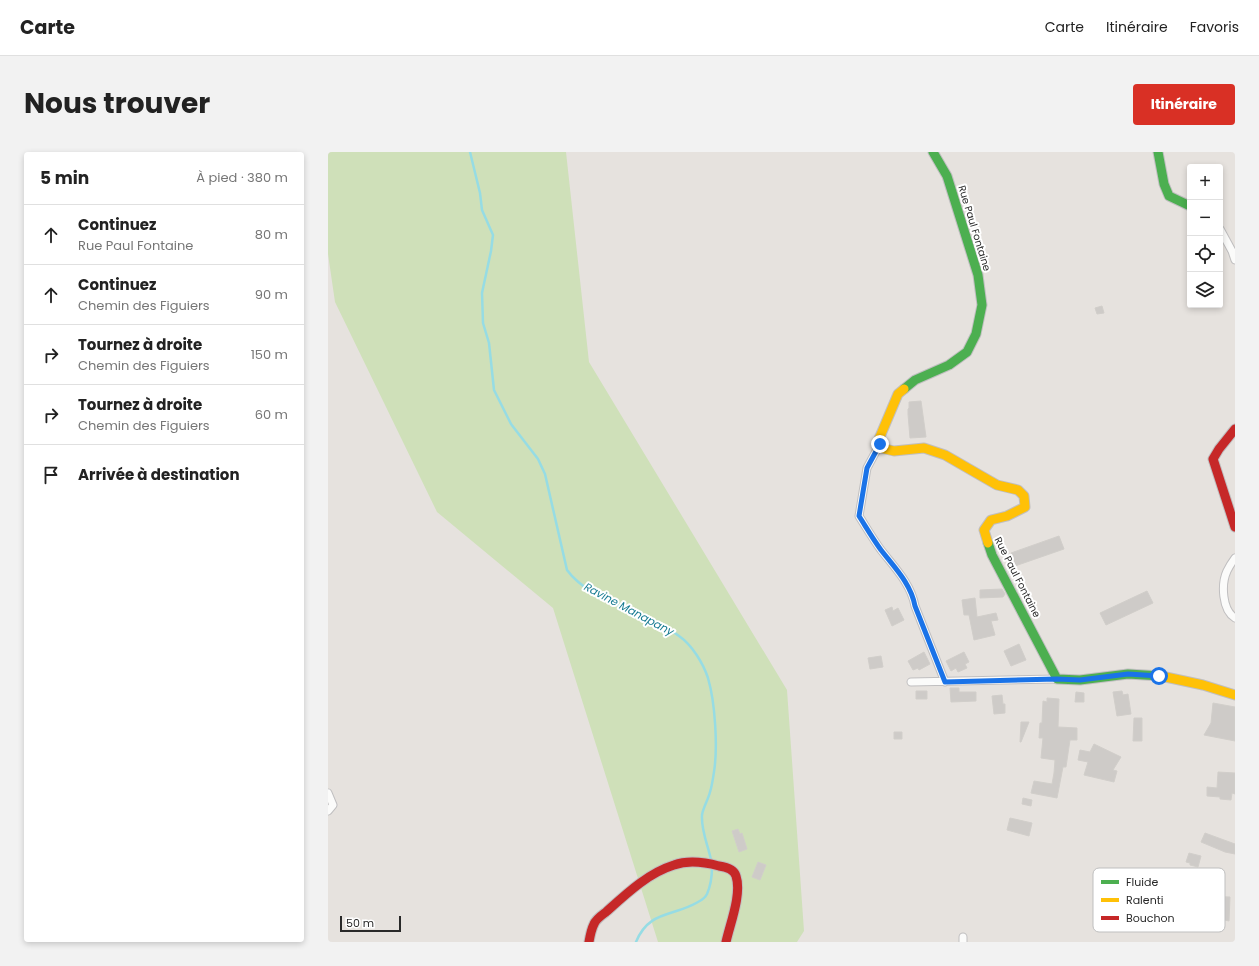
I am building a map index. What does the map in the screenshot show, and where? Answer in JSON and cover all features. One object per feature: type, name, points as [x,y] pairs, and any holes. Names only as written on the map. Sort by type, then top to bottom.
[{"type":"street","name":"Rue Paul Fontaine","points":[[933,152],[947,176],[978,275],[982,305],[976,334],[967,352],[949,365],[914,380],[898,394],[879,439],[880,444],[881,448],[894,452],[924,448],[945,455],[985,479],[997,485],[1018,490],[1024,496],[1025,507],[1006,516],[991,520],[984,530],[985,536],[992,555],[1057,679]]},
{"type":"street","points":[[1158,152],[1164,184],[1169,196],[1187,205]]},
{"type":"street","points":[[1223,234],[1235,260]]},
{"type":"street","points":[[1235,429],[1213,458],[1235,527]]},
{"type":"street","points":[[880,444],[867,468],[859,516],[881,550],[896,568],[913,595],[915,606],[945,682]]},
{"type":"street","points":[[1235,558],[1226,572],[1223,591],[1230,615],[1235,618]]},
{"type":"street","points":[[912,682],[1057,679],[1080,680],[1128,674],[1159,676],[1203,685],[1235,695]]},
{"type":"street","points":[[328,793],[333,805],[328,811]]},
{"type":"street","points":[[590,942],[594,923],[636,886],[673,865],[702,862],[728,868],[734,872],[737,877],[736,893],[726,942]]},
{"type":"green space","points":[[328,152],[566,152],[589,362],[787,690],[804,931],[797,942],[658,942],[553,608],[437,512],[335,302],[328,254]]},
{"type":"building","points":[[1102,306],[1104,313],[1097,314],[1095,308]]},
{"type":"building","points":[[921,401],[926,437],[910,438],[908,414],[909,402]]},
{"type":"building","points":[[1059,536],[1064,549],[1015,566],[1011,553]]},
{"type":"building","points":[[1002,589],[1005,594],[1003,597],[980,598],[980,590]]},
{"type":"building","points":[[1147,591],[1153,603],[1106,625],[1100,613]]},
{"type":"building","points":[[975,598],[977,617],[996,613],[998,620],[991,621],[995,635],[974,640],[969,615],[964,615],[962,600]]},
{"type":"building","points":[[892,607],[893,611],[898,608],[904,620],[892,626],[885,610]]},
{"type":"building","points":[[1019,644],[1026,660],[1011,666],[1004,651]]},
{"type":"building","points":[[924,652],[930,664],[919,670],[918,668],[913,670],[908,661]]},
{"type":"building","points":[[964,652],[969,662],[965,664],[967,668],[958,672],[956,668],[951,671],[946,661]]},
{"type":"building","points":[[881,656],[883,667],[870,669],[868,658]]},
{"type":"building","points":[[950,688],[959,688],[959,692],[976,692],[976,701],[951,702]]},
{"type":"building","points":[[916,691],[927,691],[927,699],[916,699]]},
{"type":"building","points":[[1122,691],[1123,695],[1128,694],[1131,714],[1117,716],[1113,692]]},
{"type":"building","points":[[1076,692],[1084,693],[1084,702],[1075,702]]},
{"type":"building","points":[[1002,695],[1003,704],[1005,704],[1005,713],[994,714],[992,696]]},
{"type":"building","points":[[1047,698],[1059,699],[1058,727],[1077,728],[1077,740],[1070,740],[1066,767],[1063,767],[1057,798],[1031,793],[1034,781],[1052,784],[1054,773],[1055,760],[1041,758],[1043,738],[1039,738],[1040,723],[1042,723],[1043,701],[1047,702]]},
{"type":"building","points":[[1213,703],[1235,707],[1235,741],[1204,735],[1211,723]]},
{"type":"building","points":[[1134,718],[1142,718],[1142,741],[1133,741]]},
{"type":"building","points":[[1021,722],[1029,722],[1020,742]]},
{"type":"building","points":[[894,732],[902,732],[902,739],[894,739]]},
{"type":"building","points":[[1094,744],[1121,757],[1113,770],[1117,771],[1114,782],[1084,775],[1088,762],[1078,760],[1080,750],[1090,752]]},
{"type":"building","points":[[1218,772],[1235,773],[1235,794],[1232,793],[1231,800],[1207,796],[1207,787],[1217,788]]},
{"type":"building","points":[[1023,798],[1032,800],[1031,806],[1022,804]]},
{"type":"building","points":[[1010,818],[1032,823],[1029,836],[1007,830]]},
{"type":"building","points":[[738,829],[740,834],[742,833],[747,849],[739,852],[732,831]]},
{"type":"building","points":[[1205,833],[1235,844],[1235,854],[1225,852],[1201,842]]},
{"type":"building","points":[[1189,853],[1201,856],[1198,867],[1190,865],[1190,863],[1186,862]]},
{"type":"building","points":[[758,862],[766,865],[760,880],[752,877]]},
{"type":"building","points":[[1225,897],[1230,897],[1229,921],[1225,920]]},
{"type":"waterway","name":"Ravine Manapany","points":[[470,152],[480,193],[482,210],[493,235],[482,293],[483,323],[489,343],[494,390],[511,424],[538,459],[545,474],[567,570],[577,581],[589,590],[619,606],[651,620],[679,636],[688,644],[696,655],[708,678],[714,711],[716,750],[712,785],[702,815],[702,821],[711,860]]},
{"type":"waterway","name":"Ravine Manapany","points":[[636,942],[641,932],[655,919],[689,907],[704,898],[710,884],[712,867]]},
{"type":"traffic: fast","points":[[904,389],[915,380],[949,365],[967,352],[976,334],[982,305],[978,275],[947,176],[933,152]]},
{"type":"traffic: fast","points":[[1158,152],[1164,184],[1169,196],[1187,205]]},
{"type":"traffic: fast","points":[[988,543],[992,555],[1057,679],[1080,680],[1128,674],[1161,676]]},
{"type":"traffic: slow","points":[[904,389],[898,394],[879,439],[881,448],[894,451],[924,448],[945,455],[997,485],[1018,490],[1024,496],[1025,507],[1007,516],[991,520],[984,530],[988,543]]},
{"type":"traffic: slow","points":[[1161,676],[1203,685],[1235,695]]},
{"type":"traffic: jam","points":[[1235,429],[1213,459],[1235,527]]},
{"type":"traffic: jam","points":[[589,942],[592,928],[596,920],[621,898],[655,873],[679,863],[690,862],[724,867],[732,870],[736,876],[738,891],[737,900],[726,942]]},
{"type":"route","points":[[880,444],[867,468],[859,516],[881,550],[896,568],[913,595],[915,606],[945,682],[1057,679],[1080,680],[1128,674],[1159,676]]}]
